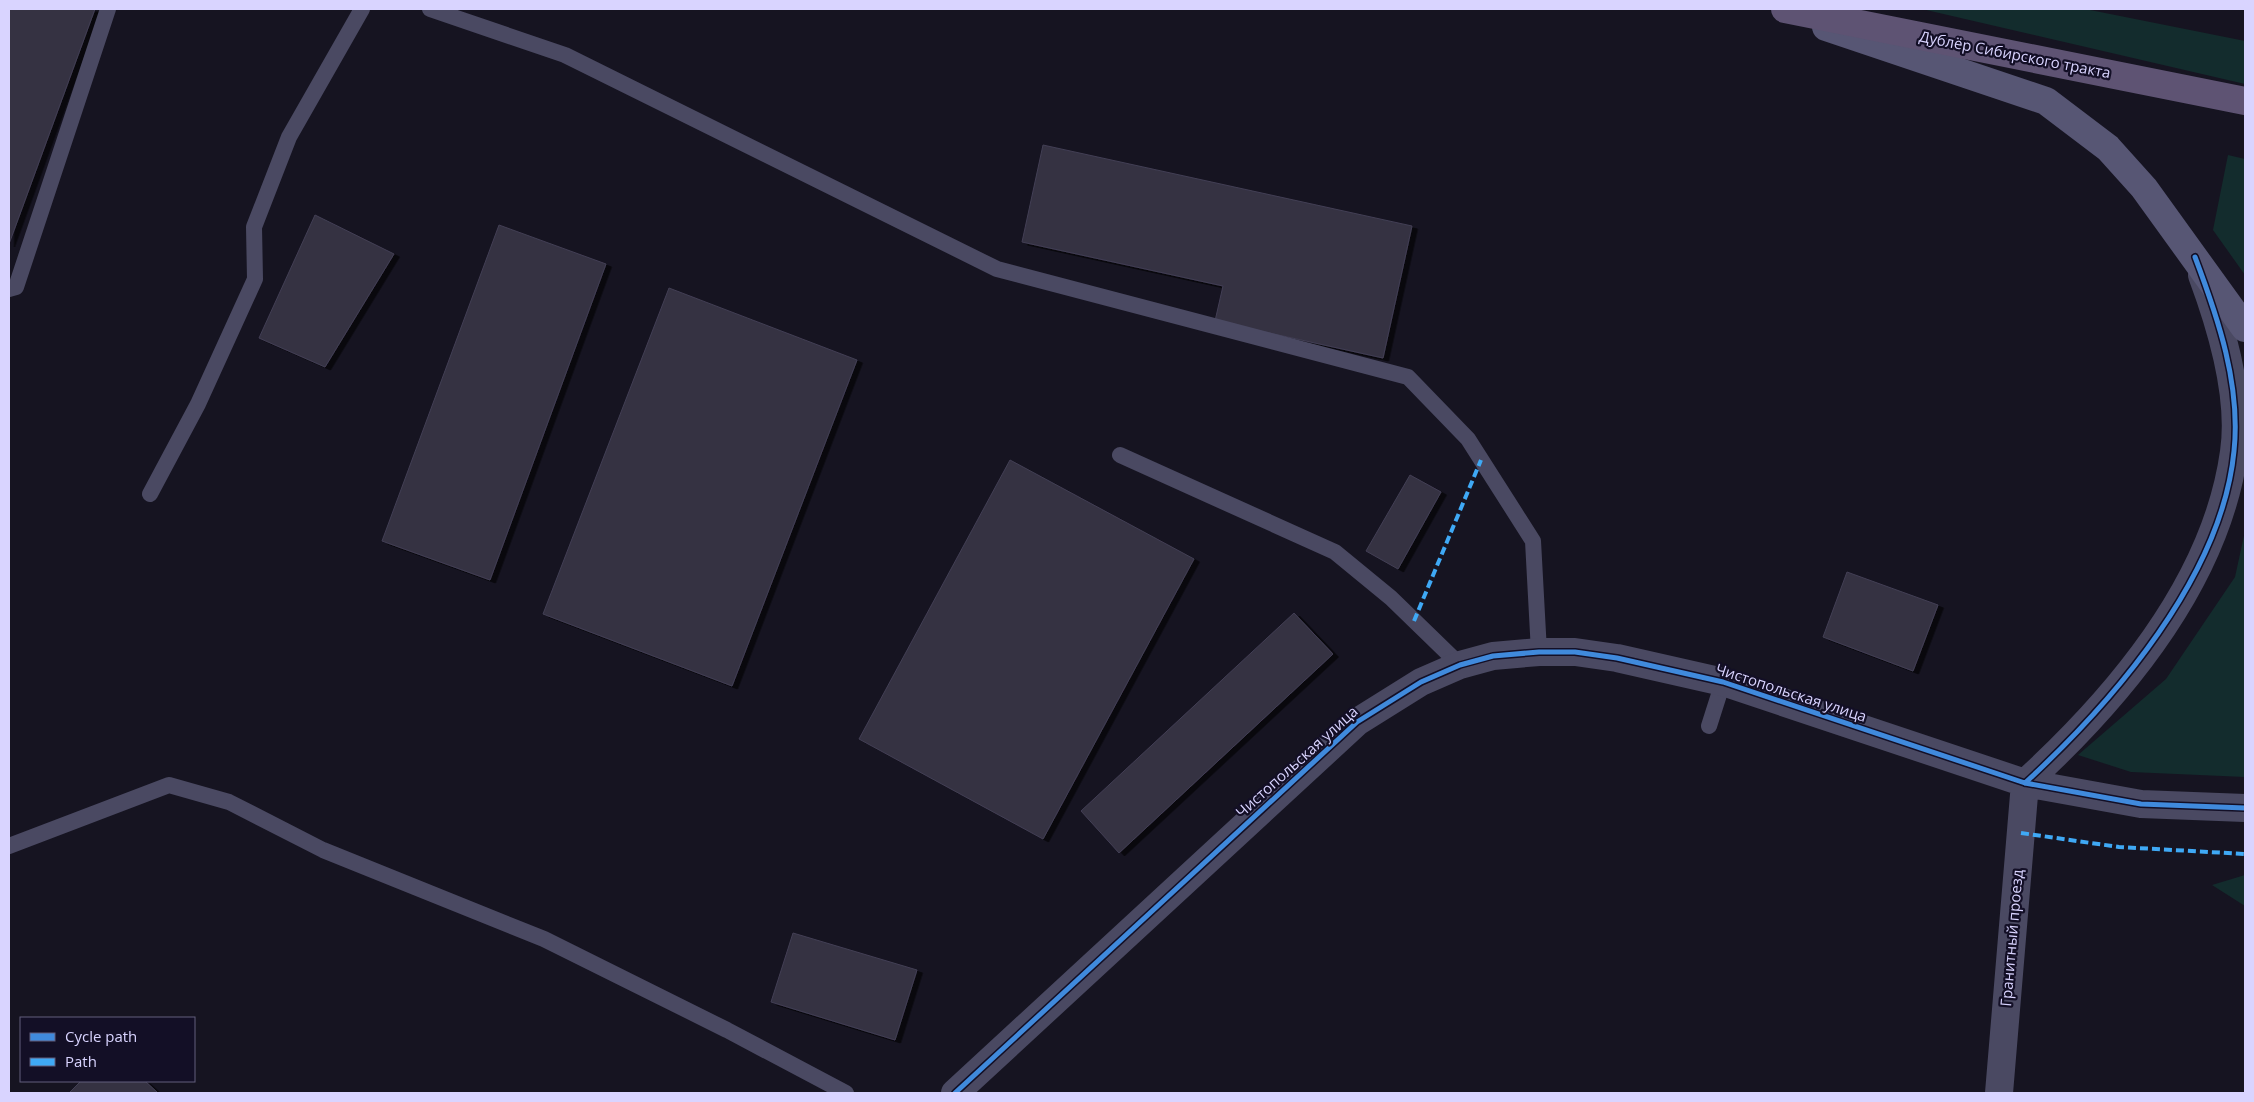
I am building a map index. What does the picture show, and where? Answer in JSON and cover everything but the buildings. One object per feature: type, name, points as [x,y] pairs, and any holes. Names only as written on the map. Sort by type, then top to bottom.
[{"type":"main road","points":[[1772,9],[2046,101],[2108,148],[2144,188],[2245,328]]},
{"type":"main road","name":"Дублёр Сибирского тракта","points":[[1785,9],[2245,101]]},
{"type":"street","points":[[2025,783],[2064,747],[2098,711],[2172,613],[2198,566],[2223,509],[2234,451],[2234,412],[2227,358],[2219,321],[2195,257]]},
{"type":"street","name":"Чистопольская улица","points":[[955,1093],[1357,722],[1421,682],[1460,665],[1493,656],[1539,652],[1576,652],[1617,658],[1723,682],[2025,783],[2141,804],[2245,808]]},
{"type":"street","name":"Гранитный проезд","points":[[1999,1093],[2025,783]]},
{"type":"lane","points":[[9,289],[16,287],[108,9]]},
{"type":"lane","points":[[150,494],[198,404],[255,279],[254,227],[289,137],[362,9]]},
{"type":"lane","points":[[430,9],[564,54],[997,269],[1408,377],[1468,439],[1533,541],[1539,652]]},
{"type":"lane","points":[[1120,455],[1335,552],[1392,598],[1460,665]]},
{"type":"lane","points":[[1709,726],[1723,682]]},
{"type":"lane","points":[[9,846],[169,785],[229,802],[323,850],[544,939],[728,1030],[846,1093]]},
{"type":"green space","points":[[1922,9],[2085,9],[2245,41],[2245,84]]},
{"type":"green space","points":[[2228,155],[2245,159],[2245,275],[2213,230]]},
{"type":"green space","points":[[2245,531],[2245,777],[2131,772],[2078,755],[2166,679],[2235,577]]},
{"type":"green space","points":[[2245,875],[2245,906],[2212,885]]},
{"type":"marked path","points":[[1414,621],[1481,460]]},
{"type":"marked path","points":[[2021,833],[2119,847],[2245,854]]},
{"type":"cycle path","points":[[2025,783],[2094,714],[2127,675],[2158,633],[2186,589],[2209,544],[2225,498],[2234,451],[2234,401],[2226,352],[2212,304],[2195,257]]},
{"type":"cycle path","points":[[955,1093],[1357,722],[1421,682],[1460,665],[1493,656],[1539,652],[1575,652],[1617,658],[1723,682],[2025,783],[2141,804],[2245,808]]}]
